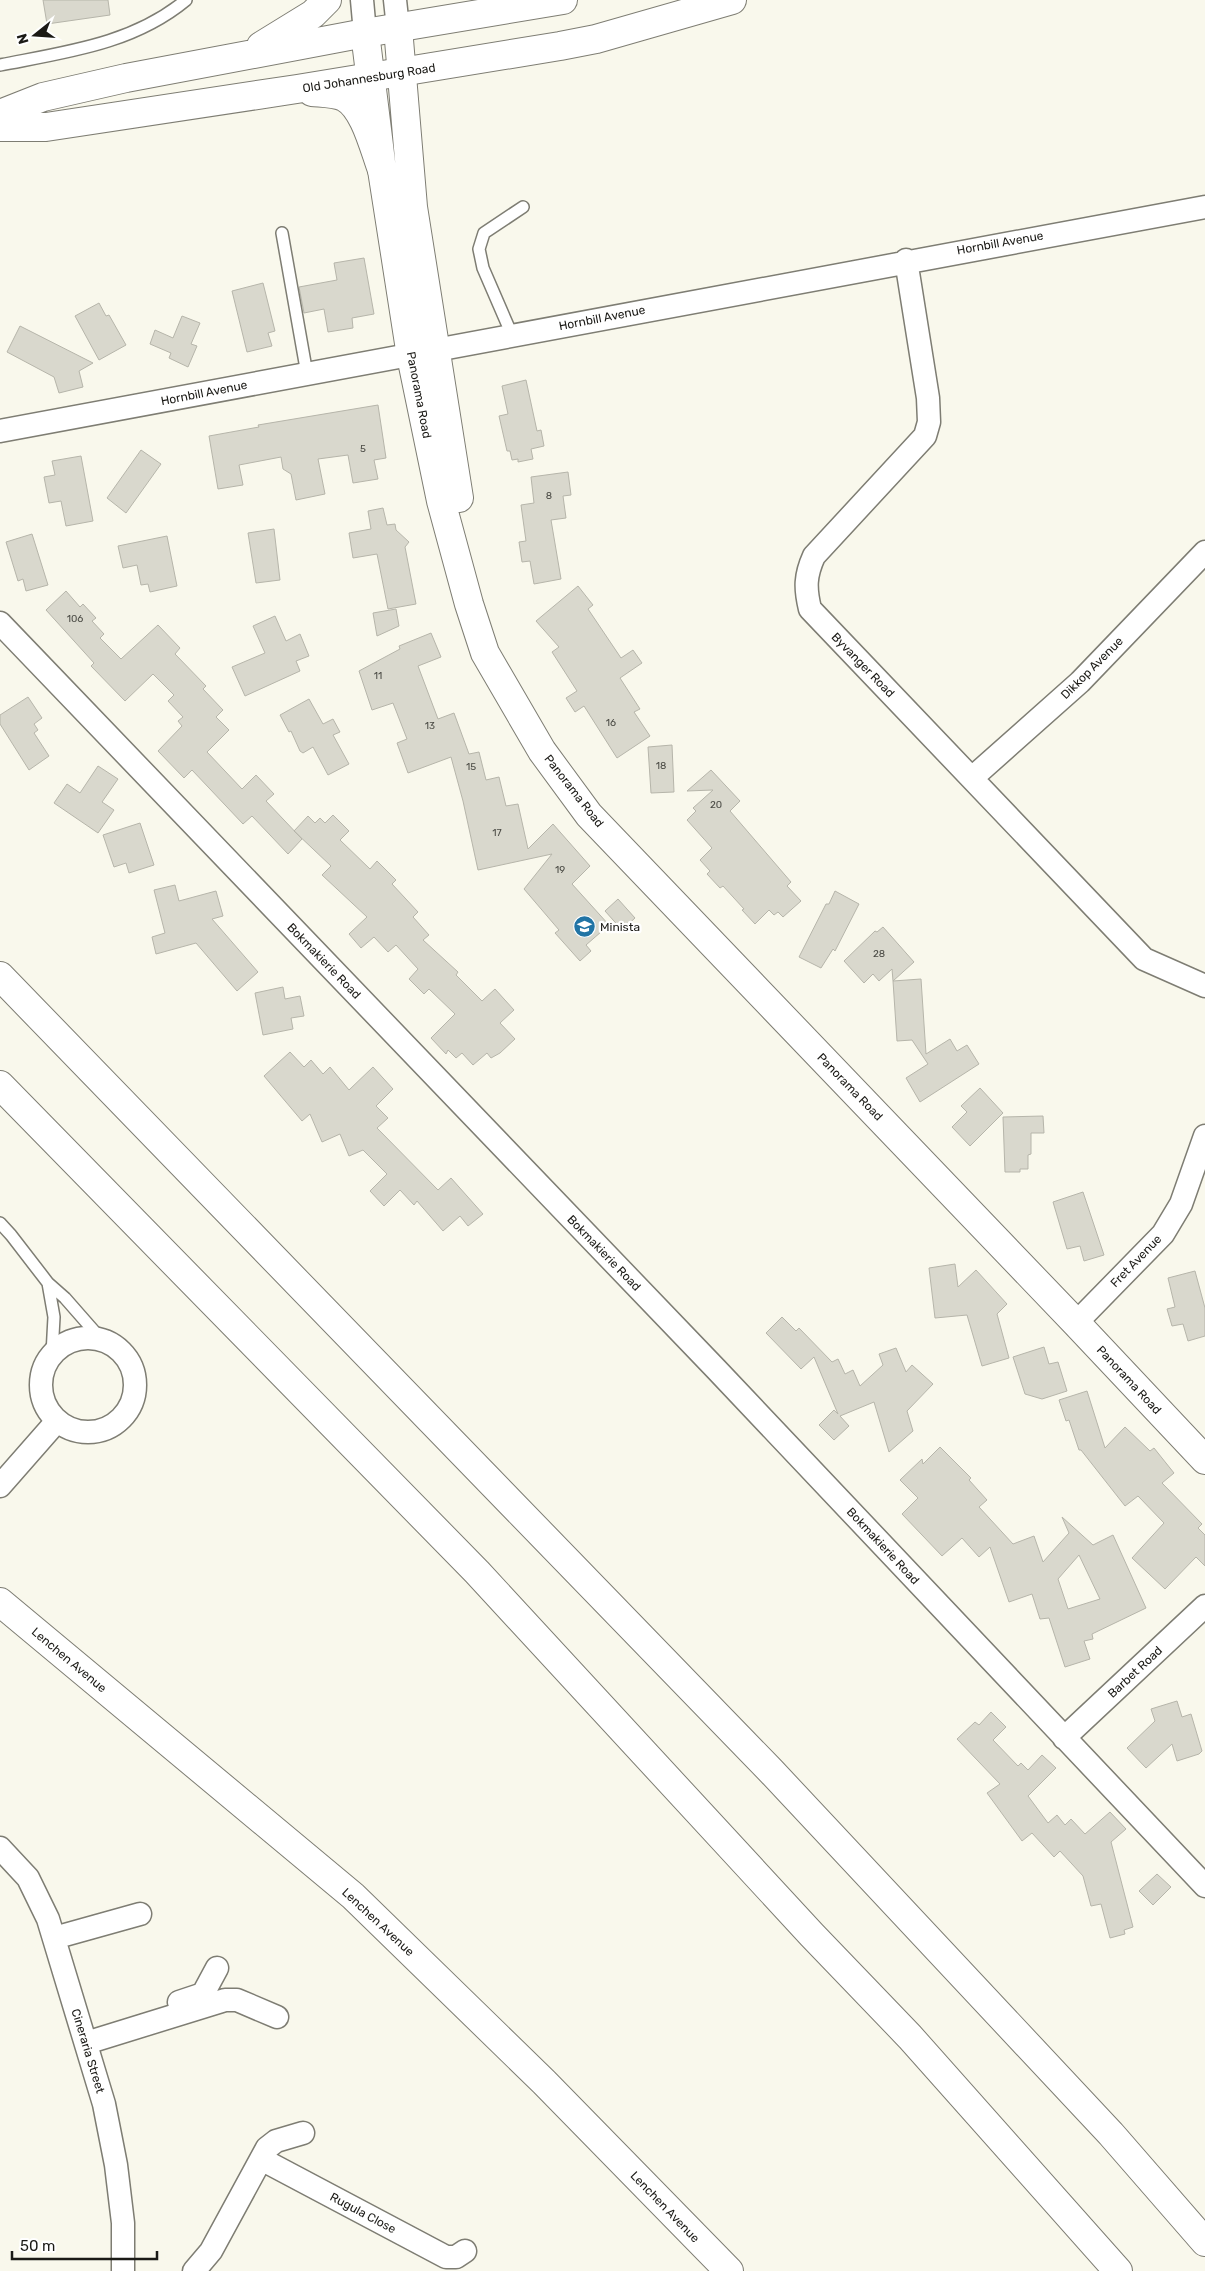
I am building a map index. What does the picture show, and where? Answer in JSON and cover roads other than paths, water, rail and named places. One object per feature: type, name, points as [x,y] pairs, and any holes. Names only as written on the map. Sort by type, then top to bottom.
[{"type":"main road","points":[[247,55],[313,14],[327,0]]},
{"type":"main road","points":[[0,114],[43,97],[92,85],[365,33],[564,0]]},
{"type":"main road","name":"Old Johannesburg Road","points":[[0,127],[46,126],[297,90],[596,39],[732,0]]},
{"type":"main road","name":"Panorama Road","points":[[398,28],[403,72],[423,353],[441,501],[469,604],[485,653],[542,751],[589,815],[1205,1460]]},
{"type":"main road","name":"Panorama Road","points":[[365,33],[382,170],[423,353]]},
{"type":"main road","points":[[297,90],[343,97],[353,105],[363,117],[382,170]]},
{"type":"main road","points":[[0,976],[771,1772],[1111,2134],[1205,2242]]},
{"type":"main road","points":[[0,1085],[477,1572],[812,1935],[910,2037],[1118,2271]]},
{"type":"main road","name":"Lenchen Avenue","points":[[0,1602],[353,1896],[544,2082],[729,2271]]},
{"type":"street","points":[[362,0],[365,33]]},
{"type":"street","points":[[395,0],[398,28]]},
{"type":"street","name":"Hornbill Avenue","points":[[0,432],[906,260],[1205,208]]},
{"type":"street","name":"Byvanger Road","points":[[906,260],[928,398],[929,422],[925,436],[814,556],[809,568],[805,588],[810,609],[1144,960],[1205,986]]},
{"type":"street","name":"Dikkop Avenue","points":[[972,778],[1080,682],[1205,552]]},
{"type":"street","name":"Bokmakierie Road","points":[[0,623],[709,1362],[1205,1886]]},
{"type":"street","name":"Fret Avenue","points":[[1076,1323],[1163,1234],[1181,1204],[1205,1136]]},
{"type":"street","points":[[83,1337],[101,1339],[118,1347],[130,1361],[136,1380],[134,1399],[125,1416],[110,1428],[92,1433],[74,1431],[57,1421],[46,1406],[40,1389],[43,1370],[52,1354],[65,1342],[83,1337]]},
{"type":"street","points":[[0,1486],[57,1421]]},
{"type":"street","name":"Barbet Road","points":[[1064,1738],[1205,1606]]},
{"type":"street","name":"Cineraria Street","points":[[0,1848],[28,1878],[48,1919],[104,2104],[116,2164],[122,2223],[123,2271]]},
{"type":"street","points":[[54,1938],[140,1914]]},
{"type":"street","points":[[84,2038],[203,1994],[217,1968]]},
{"type":"street","points":[[84,2038],[225,2000],[237,2000],[277,2018]]},
{"type":"street","points":[[194,2271],[211,2251],[261,2160],[272,2144],[303,2133]]},
{"type":"street","name":"Rugula Close","points":[[261,2160],[446,2257],[456,2258],[465,2251]]},
{"type":"lane","points":[[0,65],[105,44],[131,34],[167,16],[186,0]]},
{"type":"lane","points":[[512,335],[483,268],[479,249],[484,233],[523,207]]},
{"type":"lane","points":[[282,233],[307,374]]},
{"type":"lane","points":[[0,1223],[11,1234],[48,1283],[65,1298],[101,1339]]},
{"type":"lane","points":[[48,1283],[54,1317],[52,1354]]},
{"type":"place","name":"Minista","points":[[584,927]]}]
